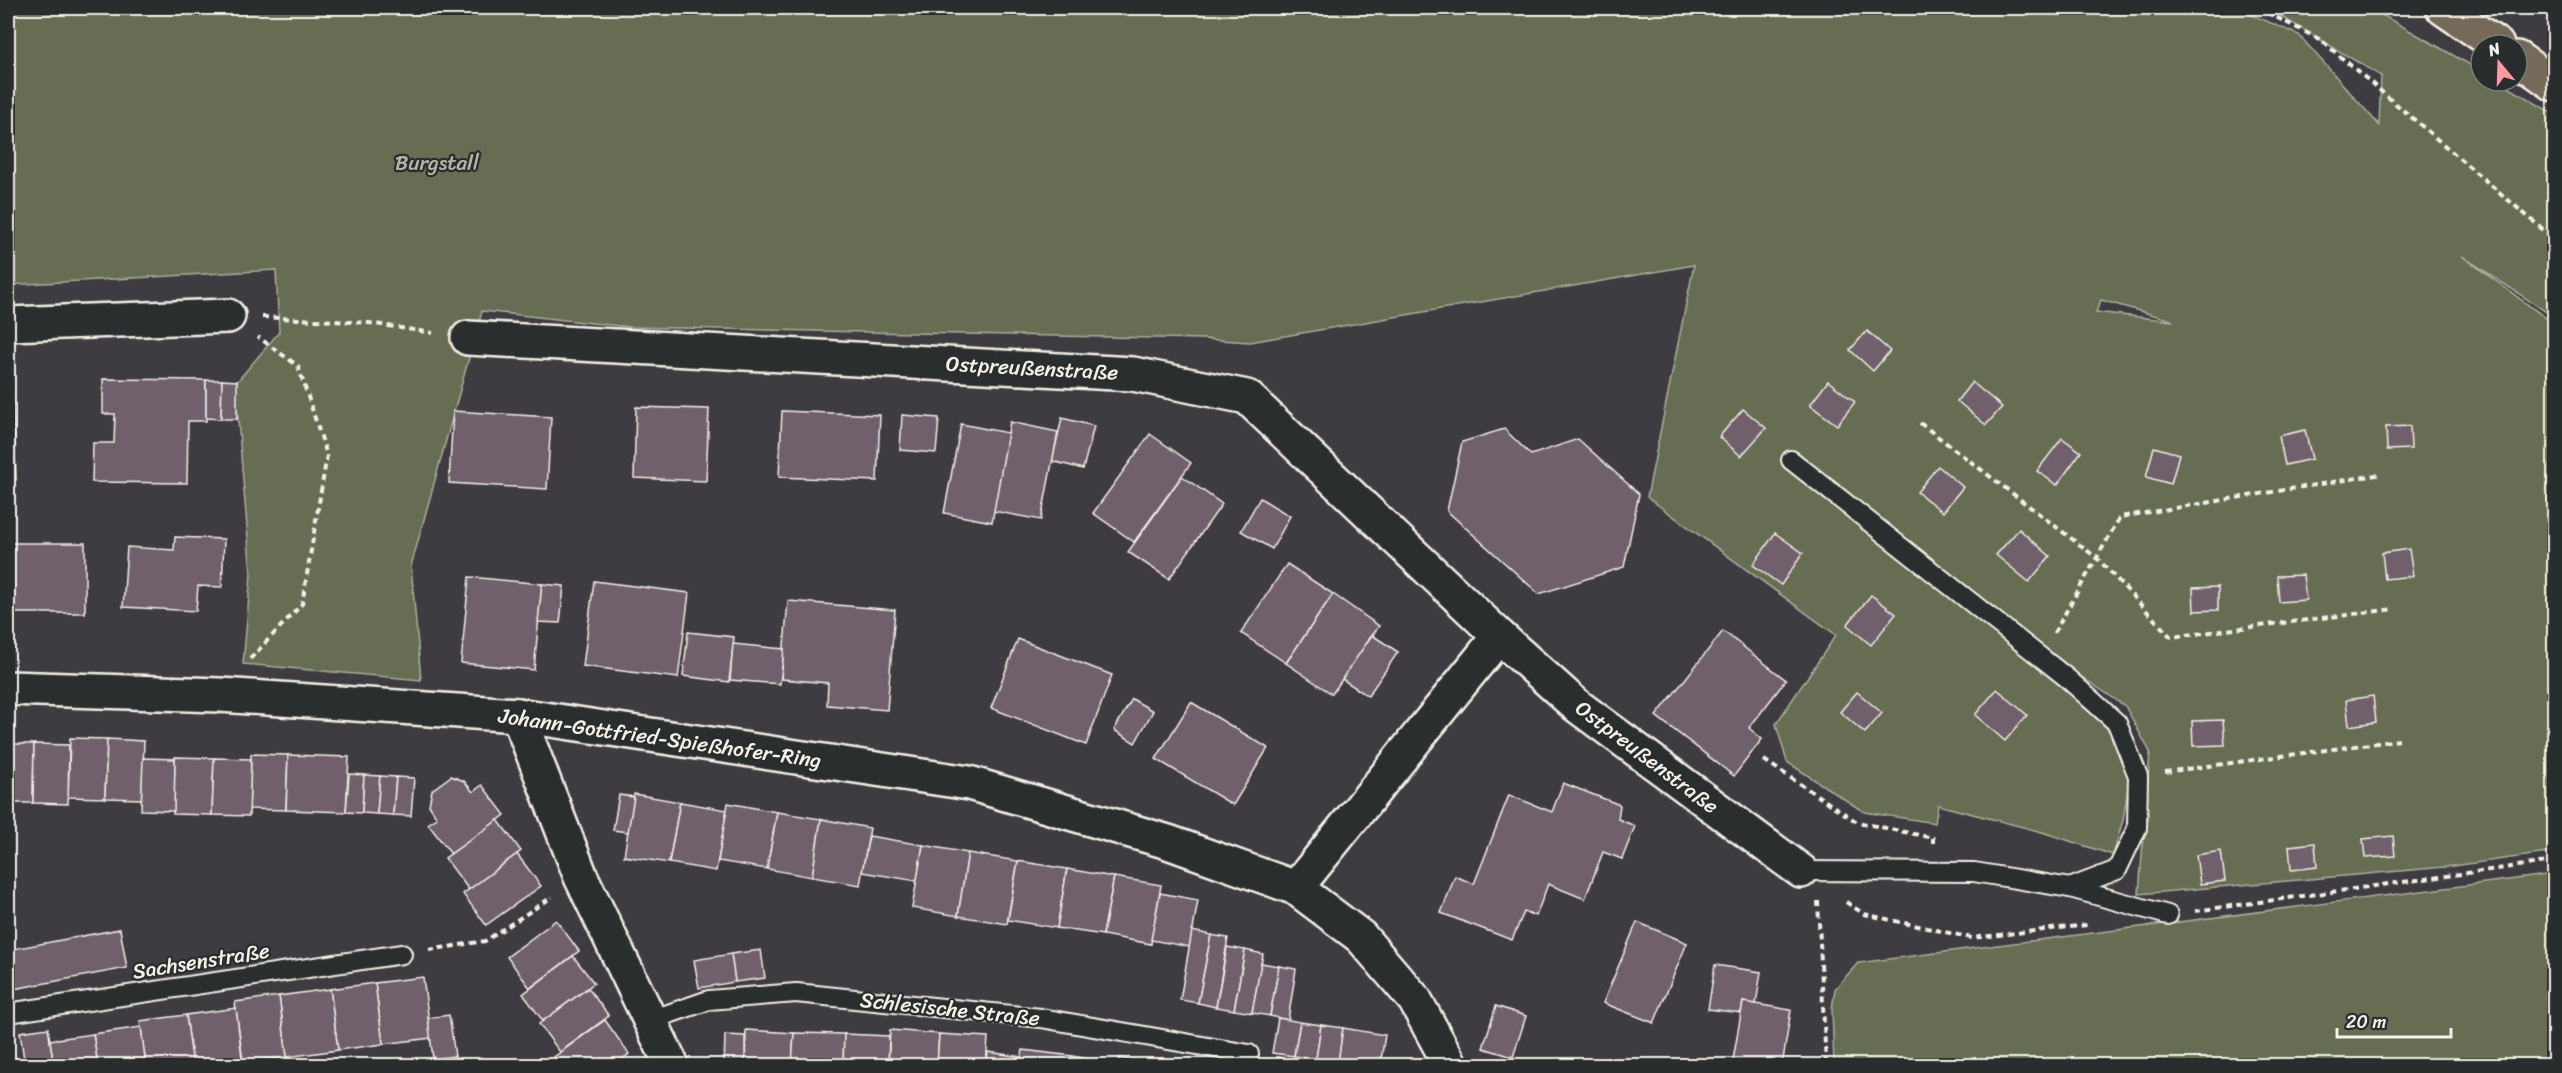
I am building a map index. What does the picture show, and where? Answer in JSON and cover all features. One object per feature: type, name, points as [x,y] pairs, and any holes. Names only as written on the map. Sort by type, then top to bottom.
[{"type":"highway","points":[[2443,8],[2479,33]]},
{"type":"highway","points":[[2529,66],[2554,84]]},
{"type":"street","points":[[8,324],[228,316]]},
{"type":"street","name":"Ostpreußenstraße","points":[[468,338],[1133,374],[1247,397],[1498,636],[1576,705],[1809,882]]},
{"type":"street","points":[[1296,888],[1498,636]]},
{"type":"street","name":"Johann-Gottfried-Spießhofer-Ring","points":[[8,688],[220,695],[519,715],[969,783],[1168,842],[1296,888],[1361,937],[1415,999],[1451,1065]]},
{"type":"street","points":[[519,715],[581,877],[672,1065]]},
{"type":"lane","points":[[1791,460],[2040,657],[2118,723],[2138,776],[2137,828],[2117,870],[2070,888]]},
{"type":"lane","points":[[1809,882],[1974,872],[2070,888],[2168,915]]},
{"type":"lane","name":"Sachsenstraße","points":[[8,1013],[402,954]]},
{"type":"lane","name":"Schlesische Straße","points":[[651,1020],[709,1000],[796,993],[1041,1018],[1249,1054]]},
{"type":"path","points":[[2258,8],[2321,40],[2554,239]]},
{"type":"path","points":[[228,316],[369,323],[468,338]]},
{"type":"path","points":[[220,695],[272,633],[302,604],[327,455],[298,366],[228,316]]},
{"type":"path","points":[[1920,423],[2097,558],[2171,637],[2394,609]]},
{"type":"path","points":[[2040,657],[2120,517],[2382,474]]},
{"type":"path","points":[[2138,776],[2399,741]]},
{"type":"path","points":[[1764,760],[1857,822],[1933,838]]},
{"type":"path","points":[[402,954],[485,941],[581,877]]},
{"type":"path","points":[[1809,882],[1826,1065]]},
{"type":"path","points":[[1249,1054],[1319,1065]]},
{"type":"green space","name":"Burgstall","points":[[8,8],[2236,8],[2299,35],[2379,125],[2381,76],[2267,8],[2370,8],[2469,64],[2469,93],[2518,93],[2554,114],[2554,317],[2462,256],[2554,324],[2554,852],[2445,867],[2139,894],[2150,752],[2125,706],[2067,667],[2058,683],[2112,733],[2130,776],[2123,820],[2113,855],[2042,832],[1938,805],[1935,823],[1864,812],[1787,762],[1776,724],[1836,635],[1647,497],[1694,265],[1250,342],[1203,339],[629,327],[482,311],[411,566],[421,680],[243,664],[251,574],[235,384],[279,332],[276,270],[8,285]],"holes":[[[2101,300],[2172,321],[2096,312]]]},
{"type":"green space","points":[[2554,874],[2554,1065],[1834,1065],[1832,1009],[1835,989],[1858,963]]},
{"type":"building","points":[[1867,331],[1890,351],[1873,371],[1850,350]]},
{"type":"building","points":[[8,375],[12,375],[13,401],[8,401]]},
{"type":"building","points":[[103,379],[206,380],[206,421],[188,421],[187,483],[92,482],[93,443],[114,443],[115,414],[103,414]]},
{"type":"building","points":[[206,380],[222,380],[221,419],[206,418]]},
{"type":"building","points":[[222,380],[237,381],[237,419],[221,419]]},
{"type":"building","points":[[1828,381],[1855,402],[1837,425],[1810,405]]},
{"type":"building","points":[[1972,382],[2002,407],[1986,425],[1957,401]]},
{"type":"building","points":[[8,401],[13,401],[14,427],[8,428]]},
{"type":"building","points":[[636,407],[709,409],[706,481],[634,478]]},
{"type":"building","points":[[1743,409],[1766,428],[1741,456],[1719,437]]},
{"type":"building","points":[[453,411],[551,417],[547,489],[449,483]]},
{"type":"building","points":[[782,411],[880,415],[877,481],[779,477]]},
{"type":"building","points":[[902,415],[939,418],[936,453],[900,450]]},
{"type":"building","points":[[1062,418],[1094,426],[1083,469],[1052,461]]},
{"type":"building","points":[[1010,422],[1058,432],[1041,520],[993,511]]},
{"type":"building","points":[[961,424],[1008,433],[992,522],[944,513]]},
{"type":"building","points":[[2410,426],[2411,449],[2387,450],[2386,427]]},
{"type":"building","points":[[14,427],[15,453],[8,454],[8,428]]},
{"type":"building","points":[[1504,429],[1531,455],[1578,439],[1639,494],[1624,567],[1539,594],[1447,511],[1462,442]]},
{"type":"building","points":[[2305,430],[2312,459],[2285,465],[2279,436]]},
{"type":"building","points":[[1150,434],[1191,463],[1134,542],[1093,513]]},
{"type":"building","points":[[2062,438],[2081,452],[2057,485],[2037,471]]},
{"type":"building","points":[[2154,447],[2179,454],[2171,484],[2146,477]]},
{"type":"building","points":[[15,453],[16,480],[8,480],[8,454]]},
{"type":"building","points":[[1938,466],[1963,487],[1943,512],[1917,492]]},
{"type":"building","points":[[1182,476],[1222,504],[1169,579],[1128,552]]},
{"type":"building","points":[[1260,498],[1290,516],[1272,549],[1241,531]]},
{"type":"building","points":[[2019,529],[2050,556],[2029,582],[1996,555]]},
{"type":"building","points":[[1775,533],[1803,553],[1781,585],[1753,565]]},
{"type":"building","points":[[175,537],[224,539],[222,587],[198,586],[196,611],[123,607],[127,547],[174,550]]},
{"type":"building","points":[[8,543],[85,543],[85,613],[8,613]]},
{"type":"building","points":[[2409,549],[2413,576],[2385,579],[2382,553]]},
{"type":"building","points":[[1287,564],[1333,594],[1286,663],[1241,633]]},
{"type":"building","points":[[2303,575],[2306,600],[2279,602],[2277,576]]},
{"type":"building","points":[[469,577],[542,584],[534,670],[461,663]]},
{"type":"building","points":[[594,581],[689,593],[678,678],[583,666]]},
{"type":"building","points":[[542,584],[564,586],[560,623],[538,622]]},
{"type":"building","points":[[2218,587],[2218,610],[2194,611],[2193,588]]},
{"type":"building","points":[[1333,594],[1379,626],[1332,694],[1286,663]]},
{"type":"building","points":[[1871,595],[1896,614],[1871,645],[1847,625]]},
{"type":"building","points":[[788,601],[895,610],[887,710],[827,705],[828,683],[781,679]]},
{"type":"building","points":[[1723,631],[1786,680],[1749,728],[1762,739],[1734,776],[1656,716]]},
{"type":"building","points":[[688,632],[734,637],[729,682],[683,676]]},
{"type":"building","points":[[1372,635],[1398,652],[1368,696],[1342,679]]},
{"type":"building","points":[[1018,639],[1112,675],[1086,745],[991,708]]},
{"type":"building","points":[[733,644],[784,649],[780,684],[730,680]]},
{"type":"building","points":[[1997,689],[2027,715],[2005,741],[1975,715]]},
{"type":"building","points":[[1857,692],[1882,713],[1865,733],[1840,712]]},
{"type":"building","points":[[2373,696],[2376,722],[2349,726],[2346,700]]},
{"type":"building","points":[[1132,699],[1153,711],[1135,743],[1114,730]]},
{"type":"building","points":[[1191,702],[1268,748],[1233,805],[1156,759]]},
{"type":"building","points":[[2223,720],[2225,745],[2193,746],[2192,721]]},
{"type":"building","points":[[70,738],[107,739],[105,798],[68,797]]},
{"type":"building","points":[[107,739],[144,741],[142,799],[105,798]]},
{"type":"building","points":[[8,744],[34,744],[33,803],[8,803]]},
{"type":"building","points":[[34,744],[69,745],[68,804],[33,803]]},
{"type":"building","points":[[251,754],[288,755],[286,810],[249,809]]},
{"type":"building","points":[[288,755],[349,757],[346,812],[286,810]]},
{"type":"building","points":[[175,757],[214,758],[212,815],[173,814]]},
{"type":"building","points":[[143,758],[175,759],[174,811],[141,810]]},
{"type":"building","points":[[214,758],[251,759],[249,816],[212,815]]},
{"type":"building","points":[[349,774],[364,775],[362,813],[346,812]]},
{"type":"building","points":[[364,775],[380,776],[377,814],[362,813]]},
{"type":"building","points":[[380,776],[396,777],[393,815],[377,814]]},
{"type":"building","points":[[451,776],[464,781],[473,792],[482,785],[505,815],[451,854],[428,824],[437,818],[429,805],[432,790]]},
{"type":"building","points":[[396,777],[414,778],[411,816],[393,815]]},
{"type":"building","points":[[1563,783],[1620,805],[1618,819],[1635,826],[1622,859],[1603,852],[1585,899],[1548,884],[1536,916],[1524,912],[1512,940],[1441,913],[1455,876],[1474,884],[1509,795],[1552,812]]},
{"type":"building","points":[[634,794],[680,802],[669,863],[624,856]]},
{"type":"building","points":[[619,795],[634,797],[628,832],[613,830]]},
{"type":"building","points":[[680,802],[727,810],[716,871],[669,863]]},
{"type":"building","points":[[728,803],[777,812],[767,869],[718,861]]},
{"type":"building","points":[[777,812],[821,819],[812,877],[767,869]]},
{"type":"building","points":[[821,819],[870,828],[860,885],[812,877]]},
{"type":"building","points":[[498,820],[521,851],[469,890],[445,858]]},
{"type":"building","points":[[869,836],[923,845],[917,881],[862,872]]},
{"type":"building","points":[[2393,836],[2395,856],[2365,858],[2363,839]]},
{"type":"building","points":[[2315,843],[2317,867],[2291,870],[2289,846]]},
{"type":"building","points":[[923,845],[968,853],[958,916],[912,908]]},
{"type":"building","points":[[2221,851],[2225,881],[2200,884],[2196,855]]},
{"type":"building","points":[[968,853],[1018,861],[1007,924],[958,916]]},
{"type":"building","points":[[517,854],[541,886],[486,925],[463,894]]},
{"type":"building","points":[[1018,861],[1067,869],[1057,928],[1008,920]]},
{"type":"building","points":[[1067,869],[1114,877],[1103,935],[1057,928]]},
{"type":"building","points":[[1114,877],[1161,885],[1151,944],[1103,935]]},
{"type":"building","points":[[1160,893],[1198,900],[1190,947],[1151,940]]},
{"type":"building","points":[[556,920],[579,951],[530,988],[507,957]]},
{"type":"building","points":[[1637,922],[1687,943],[1654,1023],[1603,1003]]},
{"type":"building","points":[[120,929],[127,968],[8,990],[8,950]]},
{"type":"building","points":[[1192,931],[1211,935],[1198,1003],[1180,1000]]},
{"type":"building","points":[[1211,935],[1228,938],[1216,1007],[1198,1003]]},
{"type":"building","points":[[1227,947],[1245,950],[1234,1010],[1216,1007]]},
{"type":"building","points":[[761,950],[765,978],[735,982],[731,954]]},
{"type":"building","points":[[1245,950],[1263,954],[1252,1013],[1234,1010]]},
{"type":"building","points":[[731,954],[735,982],[699,988],[694,960]]},
{"type":"building","points":[[573,956],[594,983],[543,1021],[523,994]]},
{"type":"building","points":[[1261,963],[1279,966],[1270,1016],[1252,1013]]},
{"type":"building","points":[[1715,965],[1761,972],[1756,1004],[1743,1002],[1741,1013],[1708,1009]]},
{"type":"building","points":[[1279,966],[1296,969],[1288,1020],[1270,1016]]},
{"type":"building","points":[[423,977],[431,1038],[383,1044],[375,983]]},
{"type":"building","points":[[375,983],[383,1044],[338,1050],[330,989]]},
{"type":"building","points":[[588,988],[609,1016],[560,1052],[539,1024]]},
{"type":"building","points":[[330,989],[338,1050],[287,1057],[279,996]]},
{"type":"building","points":[[279,996],[287,1057],[243,1062],[235,1002]]},
{"type":"building","points":[[1743,1002],[1791,1010],[1782,1066],[1732,1066]]},
{"type":"building","points":[[1496,1006],[1526,1016],[1513,1057],[1483,1048]]},
{"type":"building","points":[[236,1008],[243,1066],[193,1066],[186,1015]]},
{"type":"building","points":[[186,1015],[193,1066],[146,1066],[140,1021]]},
{"type":"building","points":[[449,1015],[455,1056],[433,1059],[428,1018]]},
{"type":"building","points":[[1278,1018],[1300,1022],[1294,1056],[1272,1053]]},
{"type":"building","points":[[605,1020],[629,1054],[613,1066],[560,1066],[554,1057]]},
{"type":"building","points":[[1300,1022],[1321,1025],[1316,1059],[1294,1056]]},
{"type":"building","points":[[1321,1025],[1343,1028],[1338,1063],[1316,1059]]},
{"type":"building","points":[[141,1027],[146,1066],[98,1066],[93,1034]]},
{"type":"building","points":[[48,1028],[54,1066],[25,1066],[20,1032]]},
{"type":"building","points":[[1343,1028],[1385,1035],[1380,1066],[1338,1063]]},
{"type":"building","points":[[746,1030],[794,1033],[792,1066],[745,1066]]},
{"type":"building","points":[[890,1030],[939,1034],[937,1066],[888,1066]]},
{"type":"building","points":[[794,1033],[844,1034],[843,1066],[792,1066]]},
{"type":"building","points":[[93,1034],[98,1066],[54,1066],[50,1040]]},
{"type":"building","points":[[844,1034],[889,1036],[888,1066],[843,1066]]},
{"type":"building","points":[[939,1034],[988,1037],[986,1066],[937,1066]]},
{"type":"building","points":[[725,1035],[745,1036],[745,1066],[724,1066]]},
{"type":"building","points":[[1023,1050],[1072,1056],[1070,1066],[1020,1066]]},
{"type":"building","points":[[988,1052],[1021,1057],[1020,1066],[986,1066]]},
{"type":"building","points":[[1072,1056],[1118,1064],[1118,1066],[1070,1066]]},
{"type":"building","points":[[1119,1058],[1163,1065],[1163,1066],[1118,1066]]}]
